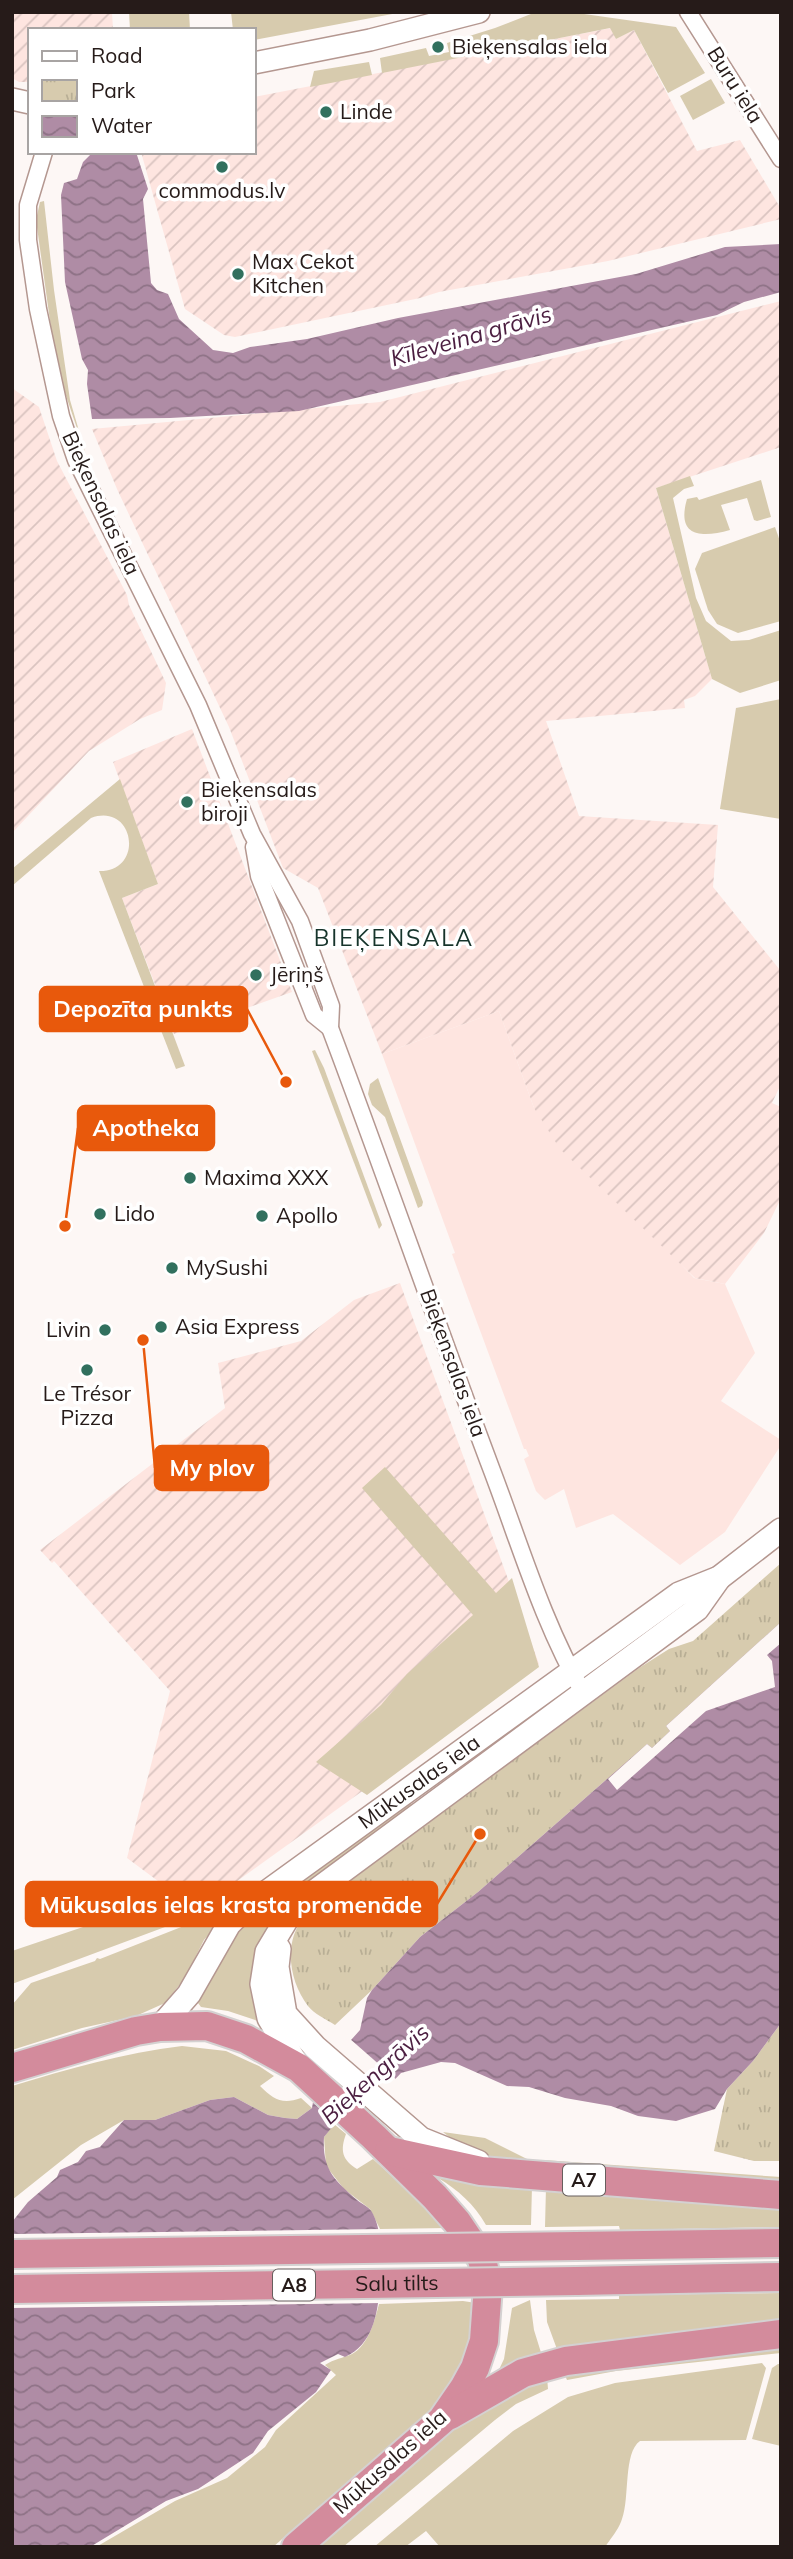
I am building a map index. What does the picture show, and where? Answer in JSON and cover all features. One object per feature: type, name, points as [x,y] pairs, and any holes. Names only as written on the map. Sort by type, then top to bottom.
[{"type":"highway","name":"Mūkusalas iela","points":[[12,2068],[136,2031],[159,2027],[207,2026],[307,2057],[381,2144],[457,2222],[482,2259],[488,2309],[484,2341],[475,2368],[464,2388],[442,2420],[296,2547]]},
{"type":"highway","name":"A7","points":[[381,2144],[481,2171],[781,2195]]},
{"type":"highway","name":"Salu tilts","points":[[12,2254],[781,2243]]},
{"type":"highway","name":"Salu tilts","points":[[12,2289],[781,2277]]},
{"type":"highway","points":[[442,2420],[523,2373],[566,2361],[781,2334]]},
{"type":"main road","name":"Mūkusalas iela","points":[[159,2027],[189,1994],[222,1935],[245,1908],[679,1594],[719,1578],[781,1531]]},
{"type":"main road","name":"Mūkusalas iela","points":[[503,2173],[421,2139],[392,2115],[307,2057],[269,2018],[262,1983],[267,1952],[288,1917],[302,1901],[697,1609],[719,1578]]},
{"type":"street","points":[[256,63],[370,40],[479,12]]},
{"type":"street","name":"Buru iela","points":[[688,12],[781,159]]},
{"type":"street","name":"Bieķensalas iela","points":[[43,154],[20,207],[61,416],[76,460],[198,705],[252,834],[300,921],[331,1006],[330,1028],[548,1619],[571,1672],[584,1694]]},
{"type":"shaded area","points":[[12,12],[112,12],[113,28],[28,28],[28,82],[19,82],[12,78]]},
{"type":"shaded area","points":[[611,28],[616,39],[634,30],[697,151],[740,140],[781,209],[781,219],[608,261],[439,292],[235,337],[224,335],[185,309],[142,154],[256,154],[256,97]]},
{"type":"shaded area","points":[[781,301],[781,447],[656,488],[712,679],[695,696],[684,700],[685,708],[546,721],[579,816],[718,825],[713,887],[780,970],[781,1084],[772,1103],[781,1107],[781,1198],[764,1233],[725,1284],[695,1278],[560,1149],[534,1108],[499,1011],[382,1054],[318,888],[283,868],[229,727],[117,489],[92,429],[380,402]]},
{"type":"shaded area","points":[[12,388],[39,407],[57,461],[127,595],[129,605],[166,683],[162,710],[140,719],[89,751],[12,833]]},
{"type":"shaded area","points":[[192,729],[292,992],[174,1034],[122,898],[158,884],[113,762]]},
{"type":"shaded area","points":[[499,1011],[534,1108],[694,1278],[725,1284],[755,1353],[721,1401],[781,1440],[781,1445],[725,1532],[680,1565],[613,1514],[576,1528],[564,1489],[545,1500],[536,1491],[524,1459],[529,1456],[524,1449],[468,1298],[452,1254],[455,1253],[382,1054]]},
{"type":"shaded area","points":[[400,1283],[539,1664],[197,1910],[127,1858],[170,1691],[54,1561],[52,1563],[40,1550],[225,1408],[218,1363],[301,1341],[354,1300]]},
{"type":"green space","points":[[129,12],[189,12],[190,28],[130,28]]},
{"type":"green space","points":[[231,12],[403,12],[256,40],[256,28],[233,28]]},
{"type":"green space","points":[[536,12],[570,12],[676,27],[705,73],[668,93],[634,30],[616,39],[610,28],[382,73],[380,58],[426,48],[429,56],[449,52],[447,43]]},
{"type":"green space","points":[[369,62],[372,75],[310,87],[314,71]]},
{"type":"green space","points":[[711,79],[725,103],[693,120],[680,96]]},
{"type":"green space","points":[[44,201],[70,400],[86,455],[61,381],[52,335],[36,220],[40,202]]},
{"type":"green space","points":[[690,476],[694,486],[684,489],[673,498],[696,598],[706,621],[731,641],[749,640],[781,630],[781,680],[740,693],[712,679],[656,488]]},
{"type":"green space","points":[[761,480],[771,517],[754,520],[747,498],[721,505],[730,530],[701,534],[688,528],[684,512],[687,499],[697,497],[699,500]]},
{"type":"green space","points":[[775,527],[781,544],[781,621],[738,633],[717,624],[708,610],[695,569],[702,553]]},
{"type":"green space","points":[[781,699],[781,819],[720,809],[736,708]]},
{"type":"green space","points":[[120,779],[158,884],[122,898],[185,1066],[176,1069],[99,871],[114,868],[123,861],[129,839],[125,828],[117,820],[106,816],[91,818],[12,886],[12,869]]},
{"type":"green space","points":[[315,1050],[382,1225],[379,1229],[312,1051]]},
{"type":"green space","points":[[378,1078],[423,1202],[418,1208],[385,1117],[372,1105],[368,1094],[370,1084]]},
{"type":"green space","points":[[385,1467],[496,1593],[512,1578],[539,1667],[367,1795],[316,1762],[381,1705],[407,1674],[473,1615],[362,1488]]},
{"type":"green space","points":[[781,1563],[781,1643],[775,1687],[607,1779],[478,1892],[420,1937],[372,1990],[335,2025],[311,2009],[297,1987],[291,1955],[294,1934],[309,1913],[639,1668],[669,1649],[693,1641]]},
{"type":"green space","points":[[408,1800],[413,1807],[284,1904],[278,1912],[264,2023],[228,2011],[201,2007],[198,2003],[219,1961],[246,1921]]},
{"type":"green space","points":[[250,1884],[204,1940],[185,1978],[165,2003],[136,2016],[82,2028],[12,2050],[12,2005],[31,1983],[199,1920]]},
{"type":"green space","points":[[141,1894],[170,1910],[171,1917],[165,1927],[12,1984],[12,1951],[86,1926],[98,1917],[106,1900]]},
{"type":"green space","points":[[781,2023],[781,2161],[754,2161],[714,2151],[727,2089],[753,2061]]},
{"type":"green space","points":[[182,2046],[226,2051],[259,2066],[274,2076],[260,2086],[269,2094],[283,2101],[301,2098],[312,2108],[297,2119],[285,2118],[268,2115],[234,2097],[210,2100],[155,2120],[124,2120],[81,2145],[12,2200],[12,2086],[117,2057]]},
{"type":"green space","points":[[334,2124],[346,2134],[344,2154],[352,2166],[357,2169],[373,2159],[448,2228],[380,2229],[370,2209],[344,2189],[326,2166],[324,2137]]},
{"type":"green space","points":[[443,2132],[485,2138],[531,2161],[508,2164],[453,2140]]},
{"type":"green space","points":[[544,2160],[781,2177],[781,2185],[544,2168]]},
{"type":"green space","points":[[438,2178],[532,2186],[531,2225],[486,2225],[465,2198]]},
{"type":"green space","points":[[546,2187],[781,2204],[781,2227],[620,2230],[619,2226],[545,2227]]},
{"type":"green space","points":[[781,2293],[781,2326],[558,2352],[547,2322],[546,2300],[619,2299],[619,2295]]},
{"type":"green space","points":[[530,2300],[534,2330],[543,2359],[496,2376],[504,2359],[512,2308]]},
{"type":"green space","points":[[463,2301],[476,2303],[472,2349],[443,2399],[273,2547],[96,2547],[175,2501],[227,2478],[265,2447],[276,2430],[336,2375],[325,2365],[352,2354],[362,2345],[370,2332],[379,2304]]},
{"type":"green space","points":[[781,2346],[781,2353],[616,2371],[567,2380],[564,2373]]},
{"type":"green space","points":[[762,2363],[766,2368],[746,2440],[640,2441],[631,2455],[622,2519],[605,2547],[440,2547],[426,2531],[405,2547],[374,2547],[513,2431],[568,2397],[615,2383]]},
{"type":"green space","points":[[781,2364],[781,2446],[752,2439],[772,2368]]},
{"type":"green space","points":[[547,2377],[548,2389],[516,2404],[495,2420],[343,2547],[316,2547],[459,2425],[488,2405]]},
{"type":"water","name":"Kīleveina grāvis","points":[[91,154],[137,154],[148,189],[143,199],[151,283],[157,290],[168,294],[179,319],[213,350],[233,353],[250,347],[307,339],[398,318],[636,274],[725,247],[781,244],[781,292],[744,302],[717,315],[299,411],[92,419],[87,384],[88,370],[82,359],[65,282],[61,195],[64,183],[77,179],[83,162]]},
{"type":"water","name":"Bieķengrāvis","points":[[781,1622],[781,2023],[753,2061],[727,2089],[715,2109],[676,2121],[638,2116],[611,2106],[565,2098],[529,2087],[507,2086],[455,2063],[441,2062],[401,2073],[367,2109],[338,2120],[324,2137],[325,2158],[331,2173],[349,2193],[370,2210],[379,2232],[380,2275],[376,2316],[365,2340],[357,2350],[345,2357],[338,2354],[320,2363],[331,2370],[316,2392],[268,2431],[253,2453],[198,2489],[166,2501],[90,2547],[12,2547],[12,2222],[28,2202],[57,2177],[60,2170],[78,2162],[86,2151],[100,2147],[124,2120],[155,2120],[210,2100],[234,2097],[268,2115],[285,2118],[297,2119],[312,2108],[317,2078],[360,2030],[367,1998],[372,1990],[420,1937],[478,1892],[647,1744],[652,1748],[670,1731],[666,1726]]},
{"type":"pier","points":[[781,1622],[781,1643],[767,1655],[772,1661],[775,1687],[706,1711],[617,1790],[608,1779],[647,1744],[652,1748],[670,1731],[666,1726]]},
{"type":"pier","points":[[349,2038],[398,2081],[369,2112],[353,2121],[338,2125],[310,2100],[314,2077]]},
{"type":"pier","points":[[383,2229],[382,2303],[12,2308],[12,2234]]},
{"type":"place","name":"Bieķensalas iela","points":[[438,47]]},
{"type":"place","name":"Linde","points":[[326,112]]},
{"type":"place","name":"commodus.lv","points":[[222,167]]},
{"type":"place","name":"Max Cekot Kitchen","points":[[238,274]]},
{"type":"place","name":"Bieķensalas biroji","points":[[187,802]]},
{"type":"place","name":"Jēriņš","points":[[256,975]]},
{"type":"place","name":"Depozīta punkts","points":[[286,1082]]},
{"type":"place","name":"Maxima XXX","points":[[190,1178]]},
{"type":"place","name":"Lido","points":[[100,1214]]},
{"type":"place","name":"Apollo","points":[[262,1216]]},
{"type":"place","name":"Apotheka","points":[[65,1226]]},
{"type":"place","name":"MySushi","points":[[172,1268]]},
{"type":"place","name":"Asia Express","points":[[161,1327]]},
{"type":"place","name":"Livin","points":[[105,1330]]},
{"type":"place","name":"My plov","points":[[143,1340]]},
{"type":"place","name":"Le Trésor Pizza","points":[[87,1370]]},
{"type":"place","name":"Mūkusalas ielas krasta promenāde","points":[[480,1834]]},
{"type":"district","name":"BIEĶENSALA","points":[[394,938]]}]
